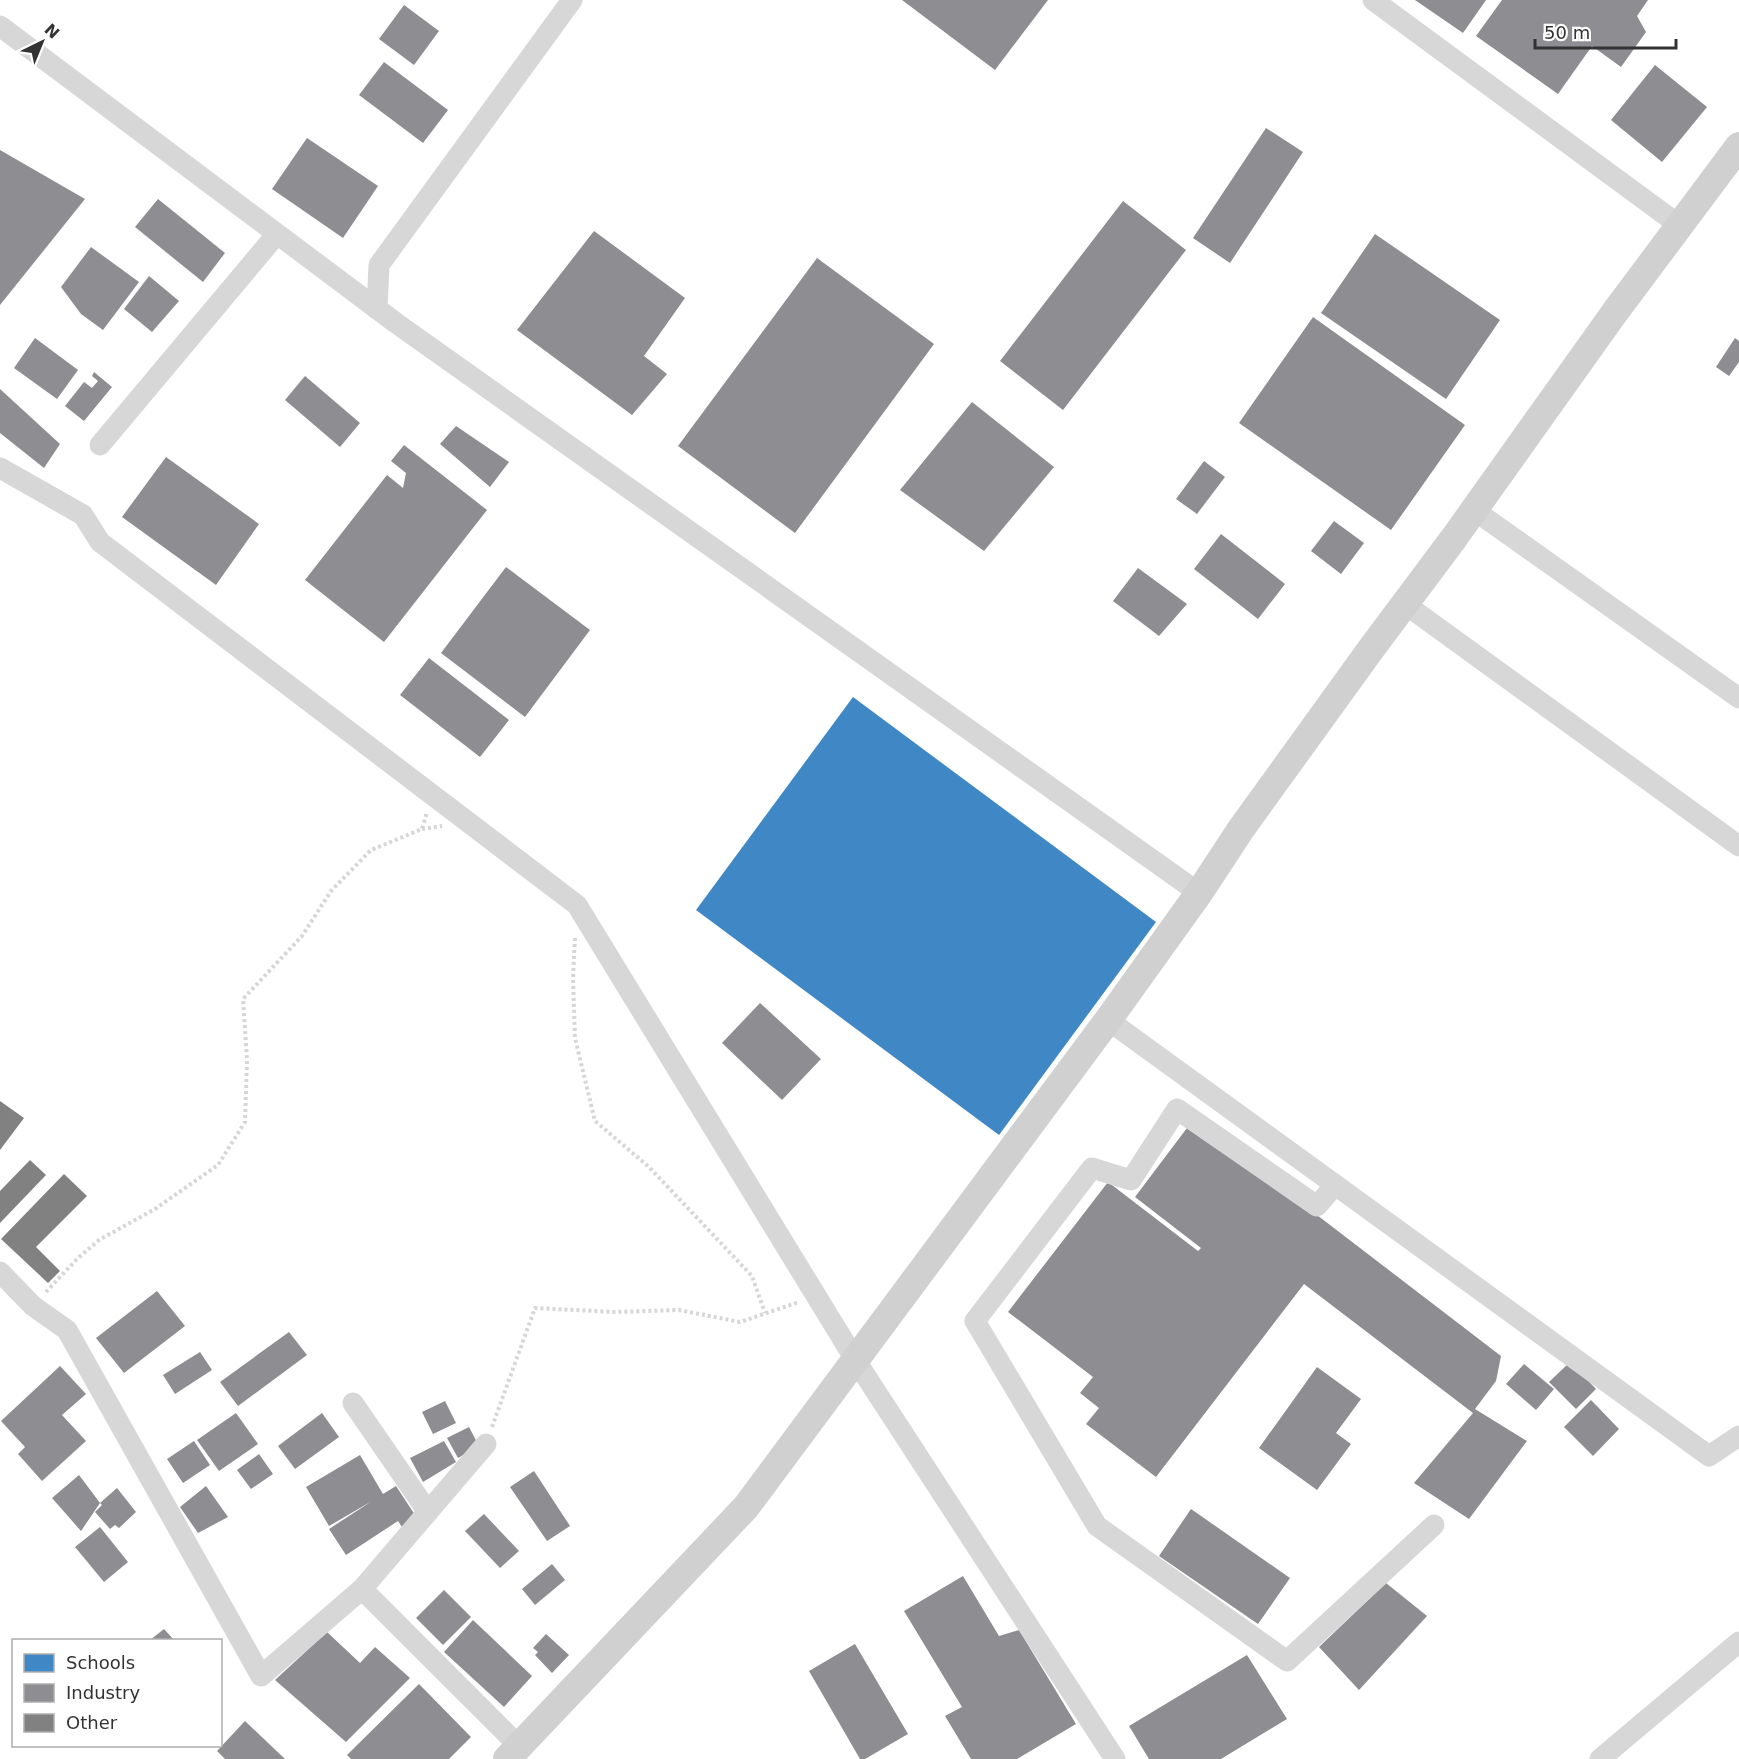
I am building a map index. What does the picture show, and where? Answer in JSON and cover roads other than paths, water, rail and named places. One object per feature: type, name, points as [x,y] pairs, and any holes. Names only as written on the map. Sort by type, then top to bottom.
[{"type":"main road","points":[[513,1753],[746,1507],[1108,1020],[1199,893],[1241,829],[1679,225],[1739,146]]},
{"type":"street","points":[[377,309],[379,265],[572,0]]},
{"type":"street","points":[[1373,0],[1679,225]]},
{"type":"street","points":[[0,26],[377,309],[1199,893]]},
{"type":"street","points":[[100,445],[276,235]]},
{"type":"street","points":[[0,468],[83,515],[100,542],[577,904],[856,1361],[1115,1759]]},
{"type":"street","points":[[1474,510],[1739,698]]},
{"type":"street","points":[[1405,604],[1739,846]]},
{"type":"street","points":[[1108,1020],[1709,1456],[1739,1436]]},
{"type":"street","points":[[1335,1185],[1317,1206],[1177,1109],[1131,1180],[1092,1168],[975,1321],[1097,1526],[1287,1661],[1434,1524]]},
{"type":"street","points":[[0,1272],[33,1306],[67,1330],[261,1676],[362,1589],[486,1444]]},
{"type":"street","points":[[353,1402],[428,1512]]},
{"type":"street","points":[[362,1589],[513,1753]]},
{"type":"street","points":[[1600,1759],[1739,1642]]}]
